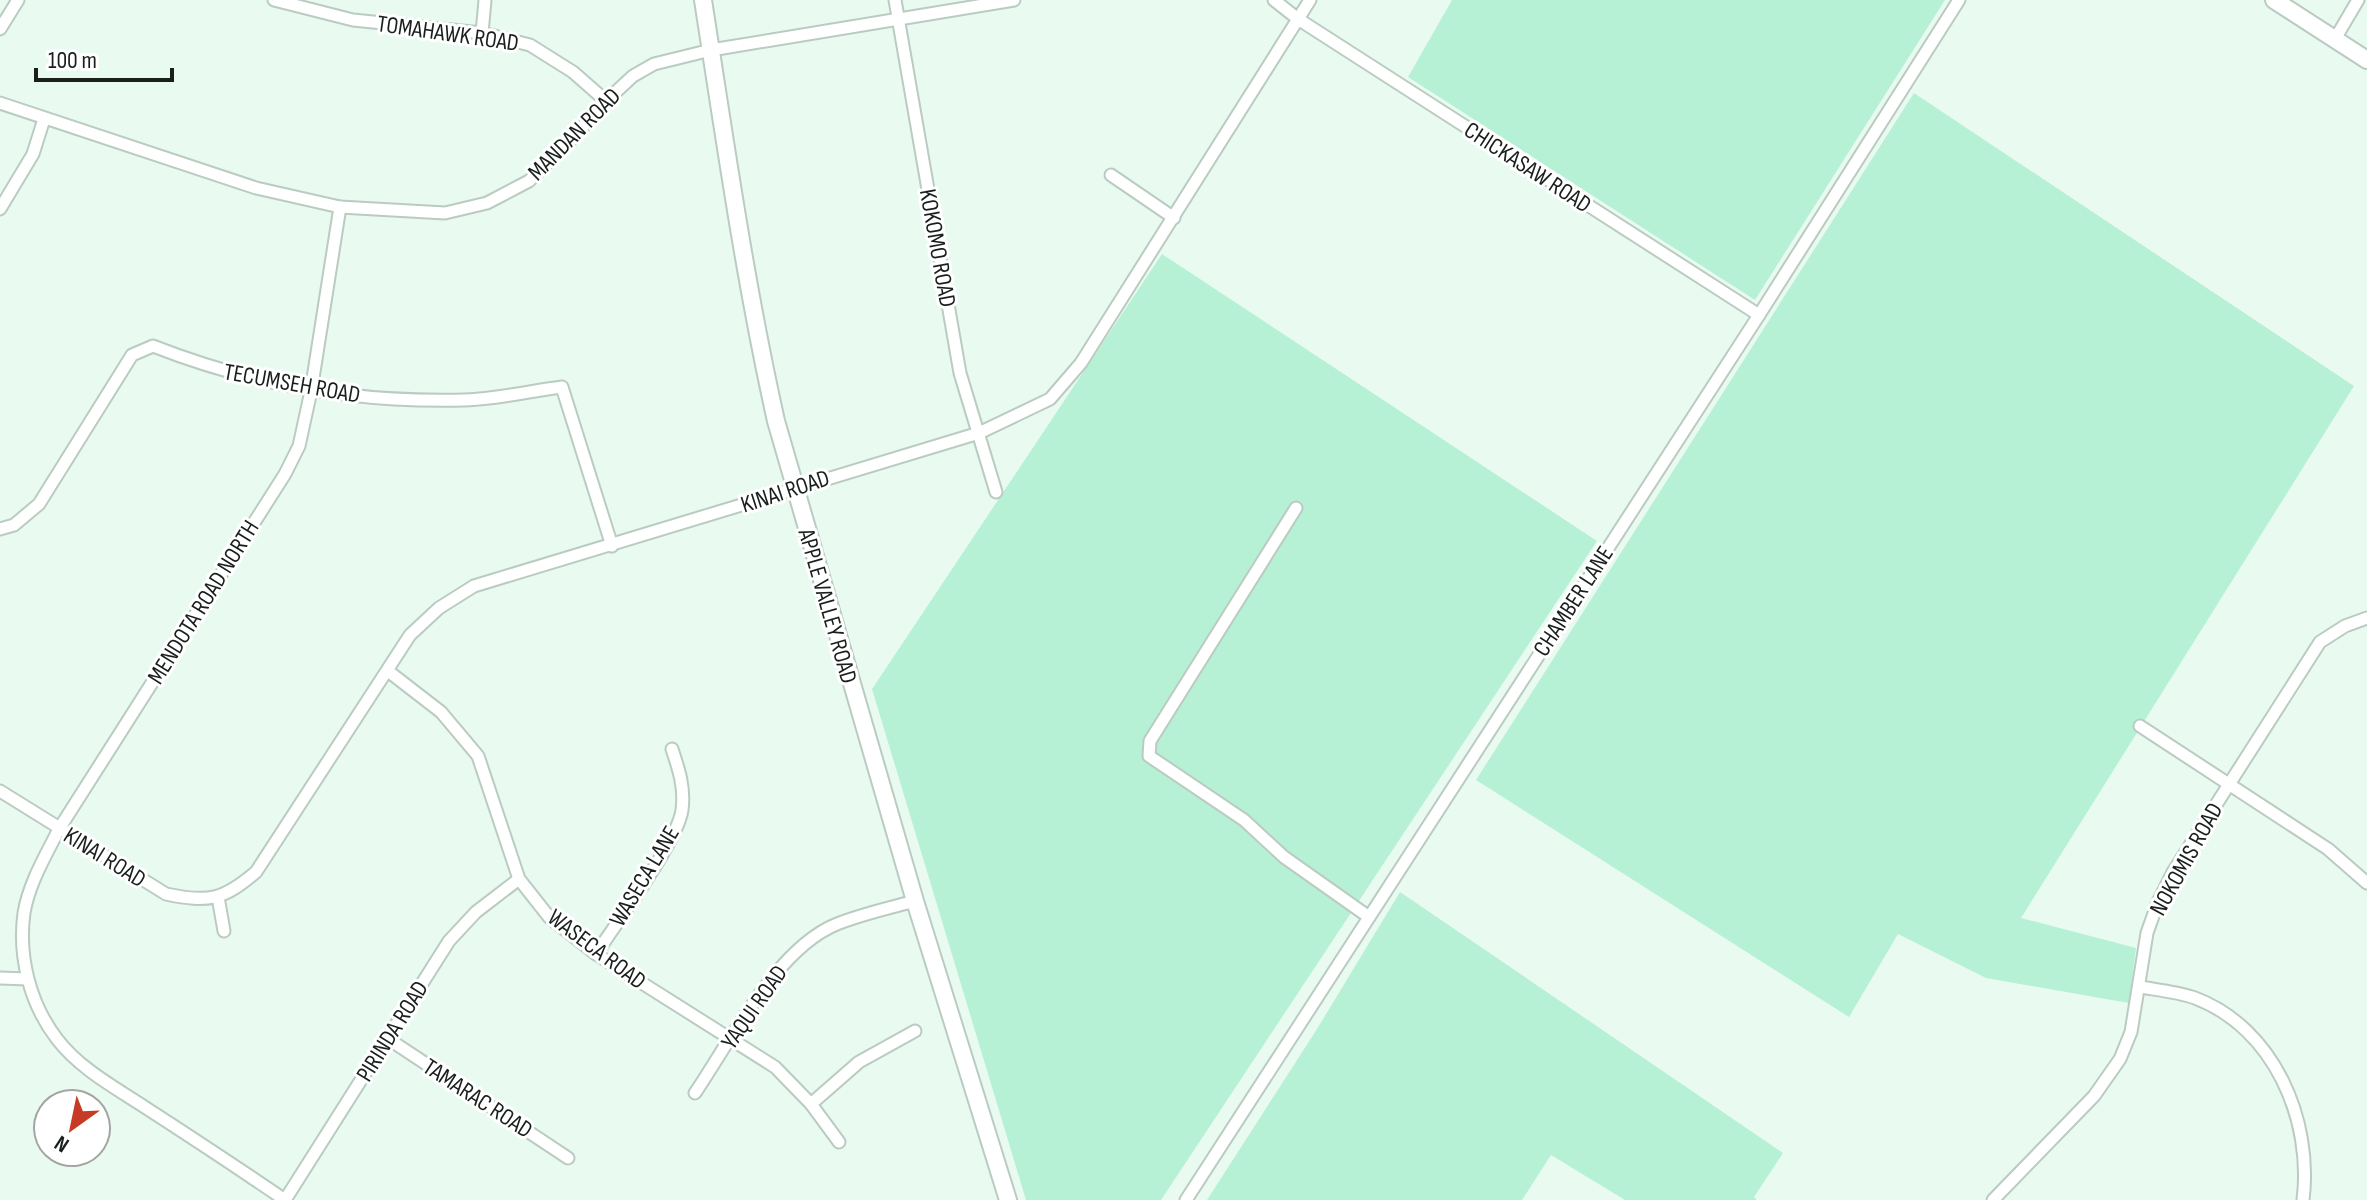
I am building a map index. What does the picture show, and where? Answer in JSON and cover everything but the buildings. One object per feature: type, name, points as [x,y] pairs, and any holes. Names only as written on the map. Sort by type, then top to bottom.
[{"type":"main road","name":"APPLE VALLEY ROAD","points":[[703,0],[761,355],[794,488],[915,901],[1008,1200]]},
{"type":"main road","points":[[2274,0],[2367,60]]},
{"type":"street","points":[[0,29],[18,0]]},
{"type":"street","name":"TOMAHAWK ROAD","points":[[274,0],[353,20],[482,33],[530,45],[573,72],[606,101]]},
{"type":"street","points":[[482,33],[485,0]]},
{"type":"street","name":"KOKOMO ROAD","points":[[895,0],[960,373],[996,492]]},
{"type":"street","name":"MANDAN ROAD","points":[[0,103],[256,188],[340,207],[445,213],[487,203],[529,181],[606,101],[633,76],[654,64],[711,50],[1014,0]]},
{"type":"street","points":[[1274,0],[1298,19]]},
{"type":"street","name":"KINAI ROAD","points":[[0,791],[166,894],[190,899],[218,897],[234,891],[256,872],[410,635],[439,608],[474,586],[979,433],[1050,399],[1081,363],[1310,0]]},
{"type":"street","name":"CHAMBER LANE","points":[[1186,1200],[1759,315],[1959,0]]},
{"type":"street","points":[[2335,39],[2358,0]]},
{"type":"street","name":"CHICKASAW ROAD","points":[[1298,19],[1759,315]]},
{"type":"street","points":[[0,209],[33,154],[44,119]]},
{"type":"street","points":[[1111,175],[1174,218]]},
{"type":"street","name":"MENDOTA ROAD NORTH","points":[[285,1200],[88,1070],[58,1040],[39,1010],[27,979],[23,945],[24,912],[36,874],[59,829],[285,474],[299,446],[311,391],[340,207]]},
{"type":"street","name":"TECUMSEH ROAD","points":[[0,529],[14,525],[39,504],[132,355],[153,346],[204,366],[311,391],[387,398],[467,400],[562,387],[612,546]]},
{"type":"street","points":[[1296,508],[1150,741],[1149,756],[1244,820],[1284,857],[1369,917]]},
{"type":"street","name":"NOKOMIS ROAD","points":[[1993,1200],[2109,1078],[2131,1032],[2147,933],[2173,872],[2320,642],[2345,626],[2367,618]]},
{"type":"street","name":"WASECA ROAD","points":[[388,671],[441,712],[478,756],[519,879],[549,917],[596,954],[775,1067],[811,1104],[839,1142]]},
{"type":"street","points":[[2140,726],[2328,849],[2367,883]]},
{"type":"street","name":"WASECA LANE","points":[[596,954],[668,843],[682,813],[683,782],[672,749]]},
{"type":"street","name":"PIRINDA ROAD","points":[[285,1200],[449,941],[476,912],[519,879]]},
{"type":"street","points":[[218,897],[224,931]]},
{"type":"street","name":"YAQUI ROAD","points":[[695,1093],[764,989],[795,950],[835,925],[915,901]]},
{"type":"street","points":[[0,978],[27,979]]},
{"type":"street","points":[[2140,987],[2195,999],[2241,1025],[2271,1058],[2291,1100],[2304,1147],[2303,1200]]},
{"type":"street","points":[[811,1104],[859,1062],[915,1031]]},
{"type":"street","name":"TAMARAC ROAD","points":[[387,1038],[568,1158]]},
{"type":"green space","points":[[1452,0],[1945,0],[1755,300],[1408,77]]},
{"type":"green space","points":[[1914,93],[2354,386],[2021,918],[2136,948],[2129,1003],[1986,978],[1898,934],[1849,1017],[1476,780]]},
{"type":"green space","points":[[1162,254],[1597,541],[1161,1200],[1026,1200],[872,689]]},
{"type":"green space","points":[[1400,892],[1783,1153],[1754,1197],[1757,1200],[1625,1200],[1551,1155],[1522,1200],[1207,1200],[1317,1029]]}]
